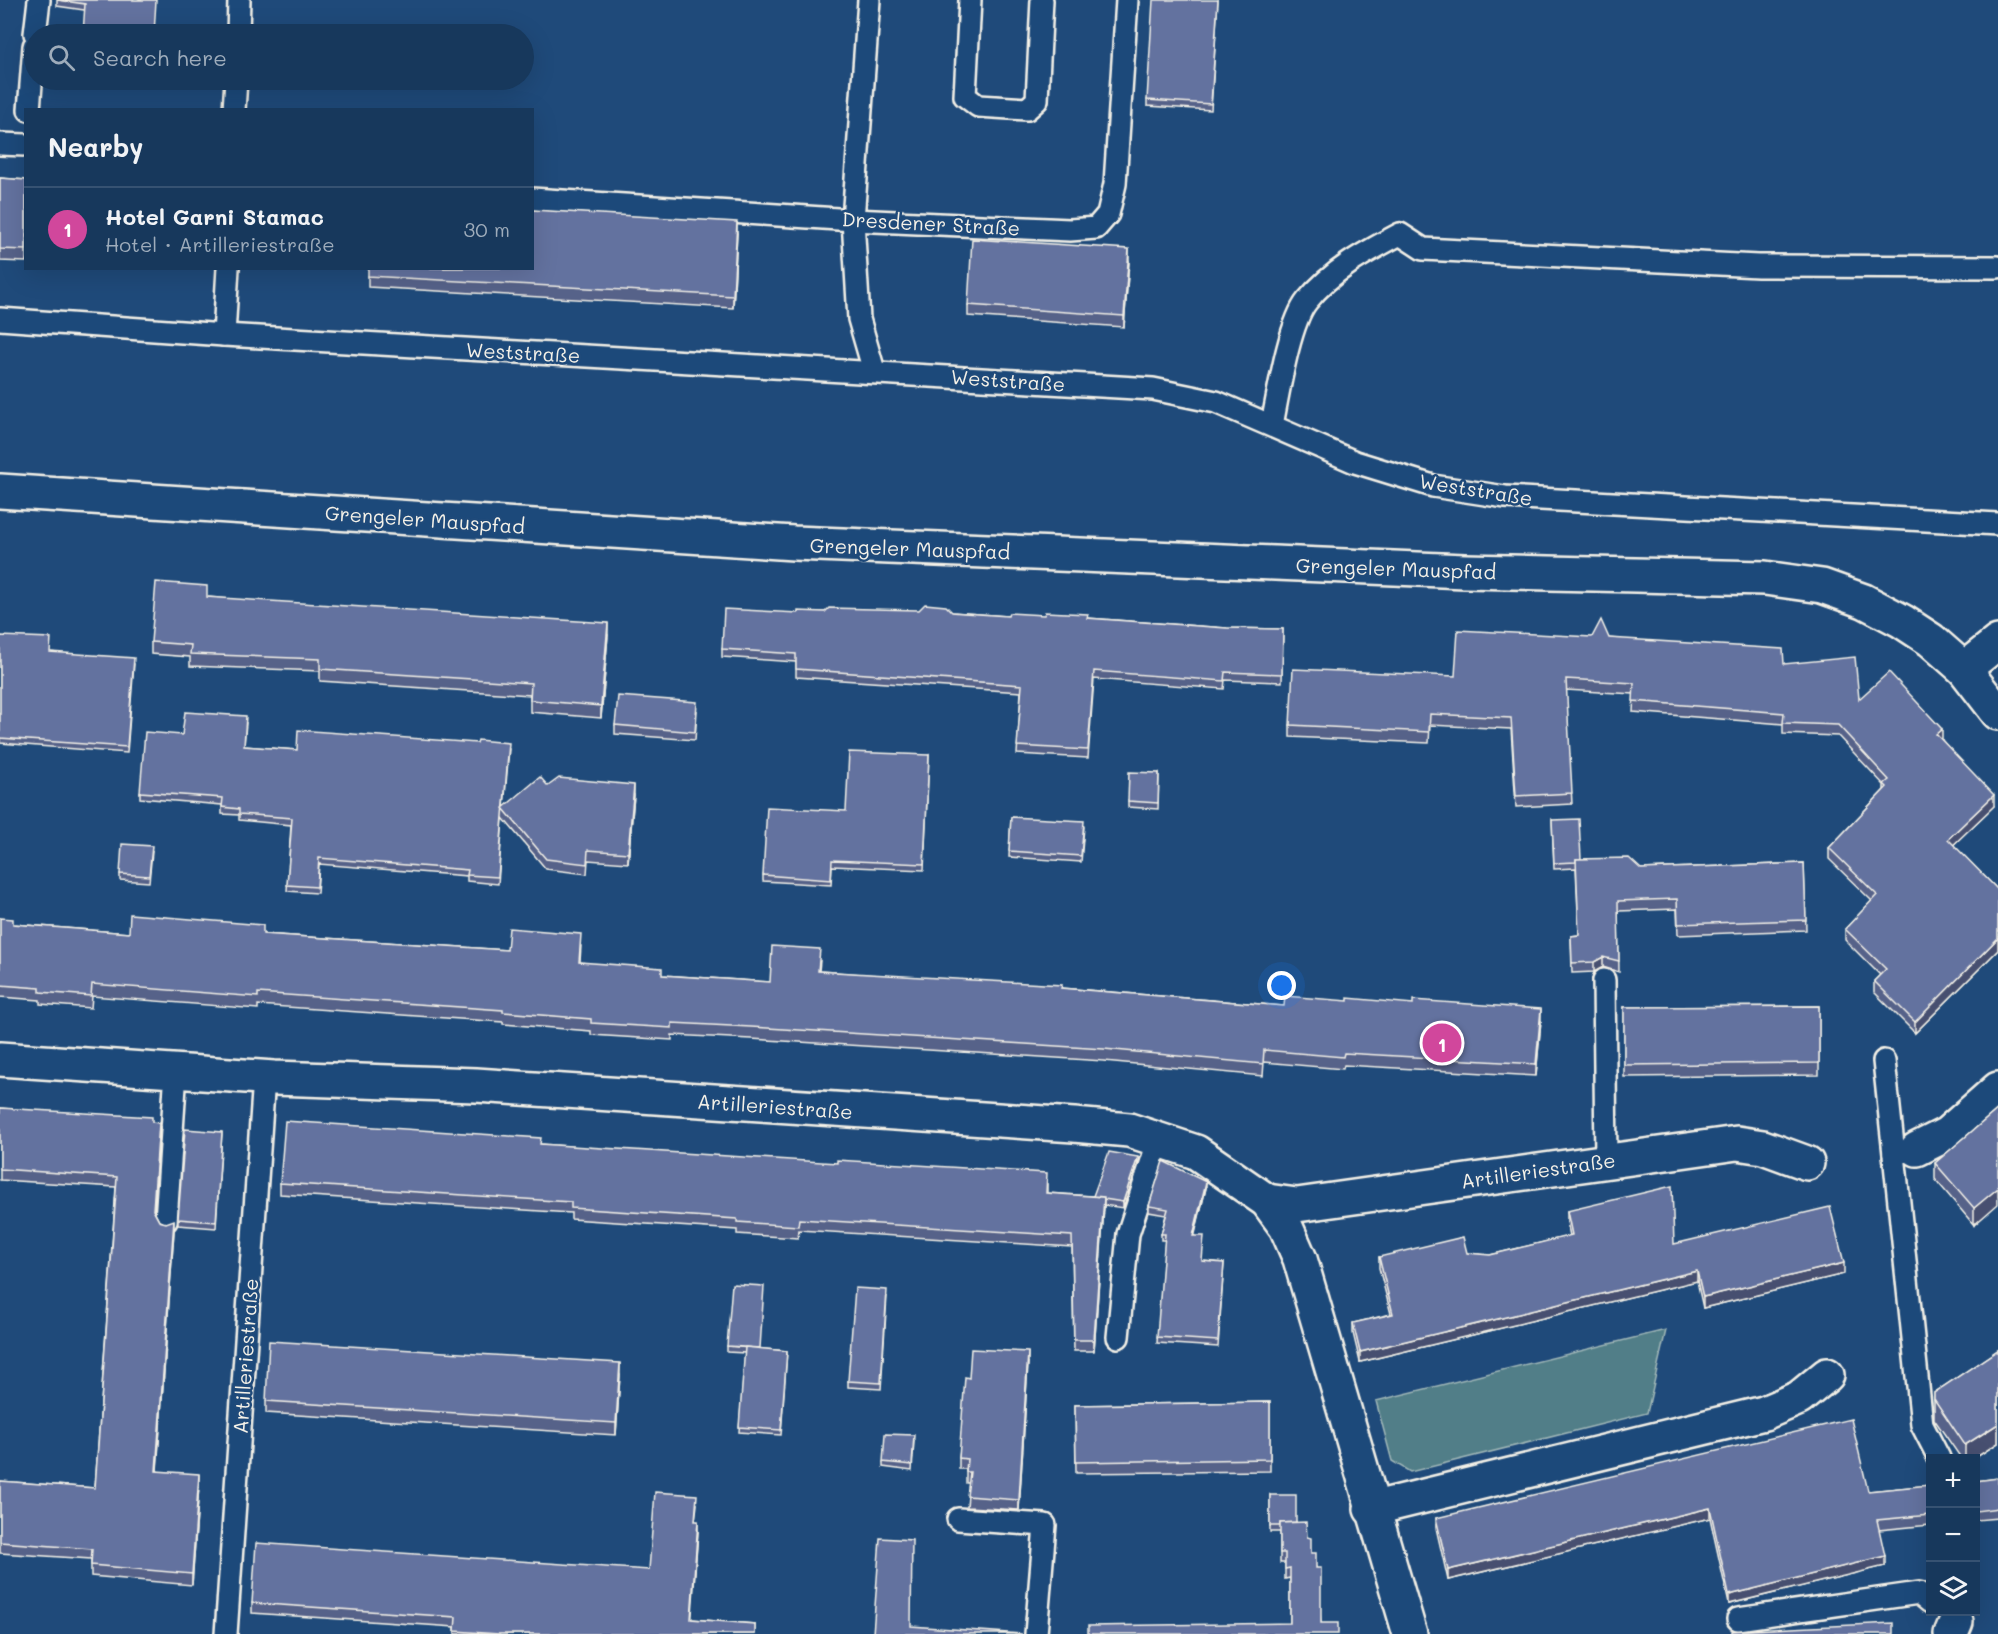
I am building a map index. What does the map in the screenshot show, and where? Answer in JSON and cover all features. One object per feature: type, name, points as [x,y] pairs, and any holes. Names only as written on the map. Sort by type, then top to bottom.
[{"type":"street","name":"Grengeler Mauspfad","points":[[0,491],[794,543],[1465,571],[1765,578],[1822,586],[1864,601],[1902,621],[1931,640],[1964,669],[1998,713]]},
{"type":"street","points":[[1964,669],[1998,642]]},
{"type":"street","name":"Artilleriestraße","points":[[0,1059],[264,1077],[476,1085],[1074,1125],[1129,1130],[1196,1152],[1267,1201],[1286,1227],[1300,1259],[1371,1509],[1410,1634]]},
{"type":"street","points":[[1905,1151],[1947,1134],[1998,1089]]},
{"type":"street","name":"Artilleriestraße","points":[[1267,1201],[1297,1205],[1737,1143],[1763,1147],[1807,1163]]},
{"type":"street","points":[[1371,1509],[1764,1413],[1799,1398],[1827,1376]]},
{"type":"lane","points":[[37,24],[39,0]]},
{"type":"lane","points":[[238,24],[239,0]]},
{"type":"lane","points":[[869,0],[853,220],[859,319],[874,371]]},
{"type":"lane","points":[[970,0],[965,96],[978,106],[1027,109],[1037,100],[1042,0]]},
{"type":"lane","name":"Dresdener Straße","points":[[534,198],[853,220],[1070,230],[1096,228],[1108,214],[1115,184],[1127,0]]},
{"type":"lane","points":[[29,108],[31,90]]},
{"type":"lane","points":[[234,108],[235,90]]},
{"type":"lane","points":[[0,144],[24,145]]},
{"type":"lane","points":[[1272,425],[1288,348],[1305,302],[1352,259],[1400,234],[1423,249],[1758,266],[1998,267]]},
{"type":"lane","points":[[224,335],[228,270]]},
{"type":"lane","name":"Weststraße","points":[[0,319],[224,335],[1153,389],[1216,402],[1355,462],[1433,486],[1505,497],[1998,524]]},
{"type":"lane","points":[[1604,980],[1606,1160]]},
{"type":"lane","points":[[1884,1060],[1905,1151],[1922,1425],[1937,1454]]},
{"type":"lane","points":[[166,1221],[176,1071]]},
{"type":"lane","name":"Artilleriestraße","points":[[226,1634],[264,1077]]},
{"type":"lane","points":[[1118,1337],[1128,1234],[1159,1139]]},
{"type":"lane","points":[[958,1519],[1044,1525],[1036,1634]]},
{"type":"lane","points":[[1738,1619],[1919,1593],[1945,1617]]},
{"type":"green space","points":[[1666,1330],[1647,1413],[1410,1472],[1392,1461],[1376,1401]]},
{"type":"building","points":[[57,0],[156,0],[155,24],[84,24],[85,4]]},
{"type":"building","points":[[1153,0],[1218,0],[1211,104],[1147,100]]},
{"type":"building","points":[[0,178],[24,180],[24,250],[0,249]]},
{"type":"building","points":[[534,210],[737,222],[733,296],[368,276],[368,270],[534,270]]},
{"type":"building","points":[[972,239],[1129,249],[1124,316],[968,305]]},
{"type":"building","points":[[156,582],[207,586],[207,597],[608,623],[601,706],[530,700],[531,683],[320,669],[320,659],[190,654],[191,645],[151,642]]},
{"type":"building","points":[[925,604],[946,606],[952,612],[964,613],[1008,616],[1009,613],[1044,615],[1045,612],[1088,614],[1087,618],[1227,628],[1283,629],[1282,674],[1225,672],[1224,681],[1094,671],[1088,750],[1017,746],[1022,685],[796,669],[796,654],[722,649],[724,609],[798,613],[798,611],[825,612],[829,608],[919,610]]},
{"type":"building","points":[[1601,620],[1609,638],[1783,649],[1784,664],[1855,657],[1859,699],[1889,672],[1942,729],[1936,734],[1994,795],[1948,839],[1998,890],[1998,938],[1915,1022],[1874,981],[1886,969],[1845,929],[1877,895],[1829,848],[1887,787],[1884,784],[1889,780],[1838,725],[1783,723],[1784,713],[1633,701],[1634,683],[1566,679],[1572,793],[1516,796],[1511,718],[1430,714],[1429,732],[1290,725],[1293,669],[1455,676],[1458,630],[1592,637]]},
{"type":"building","points":[[0,636],[51,638],[50,652],[134,658],[127,747],[0,738]]},
{"type":"building","points":[[618,696],[697,702],[695,732],[615,725]]},
{"type":"building","points":[[185,712],[246,716],[244,746],[297,750],[298,730],[477,743],[478,740],[509,743],[498,877],[467,875],[468,870],[319,858],[317,887],[287,885],[292,818],[239,814],[239,809],[222,807],[223,798],[140,792],[145,732],[182,735]]},
{"type":"building","points":[[849,752],[929,755],[924,864],[832,860],[831,880],[763,875],[767,807],[846,811]]},
{"type":"building","points":[[1129,772],[1159,773],[1158,803],[1128,801]]},
{"type":"building","points":[[540,777],[548,786],[559,778],[634,785],[628,853],[588,850],[587,864],[546,859],[503,808]]},
{"type":"building","points":[[1011,817],[1084,821],[1081,856],[1009,851]]},
{"type":"building","points":[[1579,819],[1581,859],[1576,859],[1576,862],[1554,863],[1552,820]]},
{"type":"building","points":[[122,844],[152,846],[149,876],[120,874]]},
{"type":"building","points":[[1629,858],[1641,869],[1804,863],[1806,920],[1678,924],[1677,899],[1618,901],[1619,961],[1603,957],[1594,962],[1572,963],[1571,936],[1579,935],[1576,859]]},
{"type":"building","points":[[130,914],[263,925],[263,934],[507,950],[509,928],[581,934],[579,962],[662,968],[662,975],[770,982],[772,946],[820,949],[818,971],[1062,985],[1061,988],[1284,1006],[1285,996],[1348,1001],[1348,998],[1413,1004],[1413,1000],[1541,1009],[1536,1064],[1344,1053],[1343,1057],[1264,1050],[1263,1064],[1104,1049],[751,1027],[672,1023],[672,1028],[591,1023],[591,1019],[503,1012],[503,1010],[258,993],[258,997],[92,984],[91,996],[40,992],[40,988],[0,985],[0,918],[13,919],[13,924],[129,933]]},
{"type":"building","points":[[1819,1006],[1819,1063],[1624,1065],[1624,1007]]},
{"type":"building","points":[[0,1108],[152,1117],[152,1122],[159,1123],[153,1210],[159,1221],[166,1223],[174,1220],[156,1471],[199,1474],[192,1574],[91,1565],[92,1549],[0,1542],[0,1481],[95,1488],[117,1177],[0,1169]]},
{"type":"building","points":[[1998,1109],[1998,1188],[1974,1208],[1935,1163]]},
{"type":"building","points":[[285,1121],[541,1138],[540,1144],[837,1163],[837,1160],[1047,1173],[1046,1193],[1104,1197],[1094,1340],[1074,1340],[1072,1236],[799,1219],[798,1226],[737,1222],[737,1219],[571,1208],[571,1202],[280,1183]]},
{"type":"building","points":[[185,1129],[222,1132],[216,1222],[178,1219]]},
{"type":"building","points":[[1109,1152],[1138,1157],[1123,1202],[1093,1196]]},
{"type":"building","points":[[1163,1161],[1206,1182],[1193,1236],[1204,1236],[1202,1261],[1224,1263],[1218,1341],[1157,1337],[1165,1234],[1161,1234],[1168,1209],[1149,1206]]},
{"type":"building","points":[[1672,1186],[1674,1244],[1830,1207],[1844,1263],[1703,1297],[1697,1271],[1360,1352],[1353,1323],[1393,1314],[1379,1257],[1463,1237],[1467,1253],[1490,1255],[1572,1235],[1567,1211]]},
{"type":"building","points":[[732,1284],[764,1286],[760,1348],[727,1346]]},
{"type":"building","points":[[855,1288],[887,1290],[881,1383],[848,1381]]},
{"type":"building","points":[[269,1341],[620,1363],[616,1423],[266,1401]]},
{"type":"building","points":[[745,1347],[787,1351],[781,1430],[739,1427]]},
{"type":"building","points":[[971,1349],[1028,1352],[1019,1500],[967,1496],[970,1472],[966,1472],[967,1459],[959,1458],[965,1377],[969,1378]]},
{"type":"building","points":[[1998,1350],[1998,1424],[1965,1445],[1934,1399],[1934,1393]]},
{"type":"building","points":[[1270,1402],[1270,1459],[1076,1462],[1075,1405]]},
{"type":"building","points":[[1851,1419],[1868,1491],[1926,1485],[1926,1515],[1877,1520],[1885,1556],[1729,1595],[1710,1508],[1448,1570],[1436,1518]]},
{"type":"building","points":[[885,1434],[914,1435],[912,1465],[883,1462]]},
{"type":"building","points":[[1998,1478],[1998,1508],[1980,1510],[1980,1480]]},
{"type":"building","points":[[655,1492],[697,1495],[695,1521],[698,1521],[691,1619],[755,1624],[755,1634],[499,1634],[455,1631],[456,1617],[252,1603],[256,1543],[649,1570]]},
{"type":"building","points":[[1270,1495],[1296,1495],[1296,1522],[1270,1526]]},
{"type":"building","points":[[1306,1522],[1307,1537],[1311,1538],[1311,1553],[1316,1553],[1316,1568],[1321,1568],[1321,1623],[1338,1623],[1338,1634],[1088,1634],[1088,1626],[1290,1623],[1290,1568],[1285,1569],[1285,1553],[1280,1553],[1280,1523]]},
{"type":"building","points":[[880,1538],[912,1540],[911,1626],[1022,1634],[873,1634]]},
{"type":"building","points":[[1893,1623],[1893,1634],[1732,1634],[1732,1631]]},
{"type":"place","name":"Hotel Garni Stamac","points":[[1442,1043]]}]
